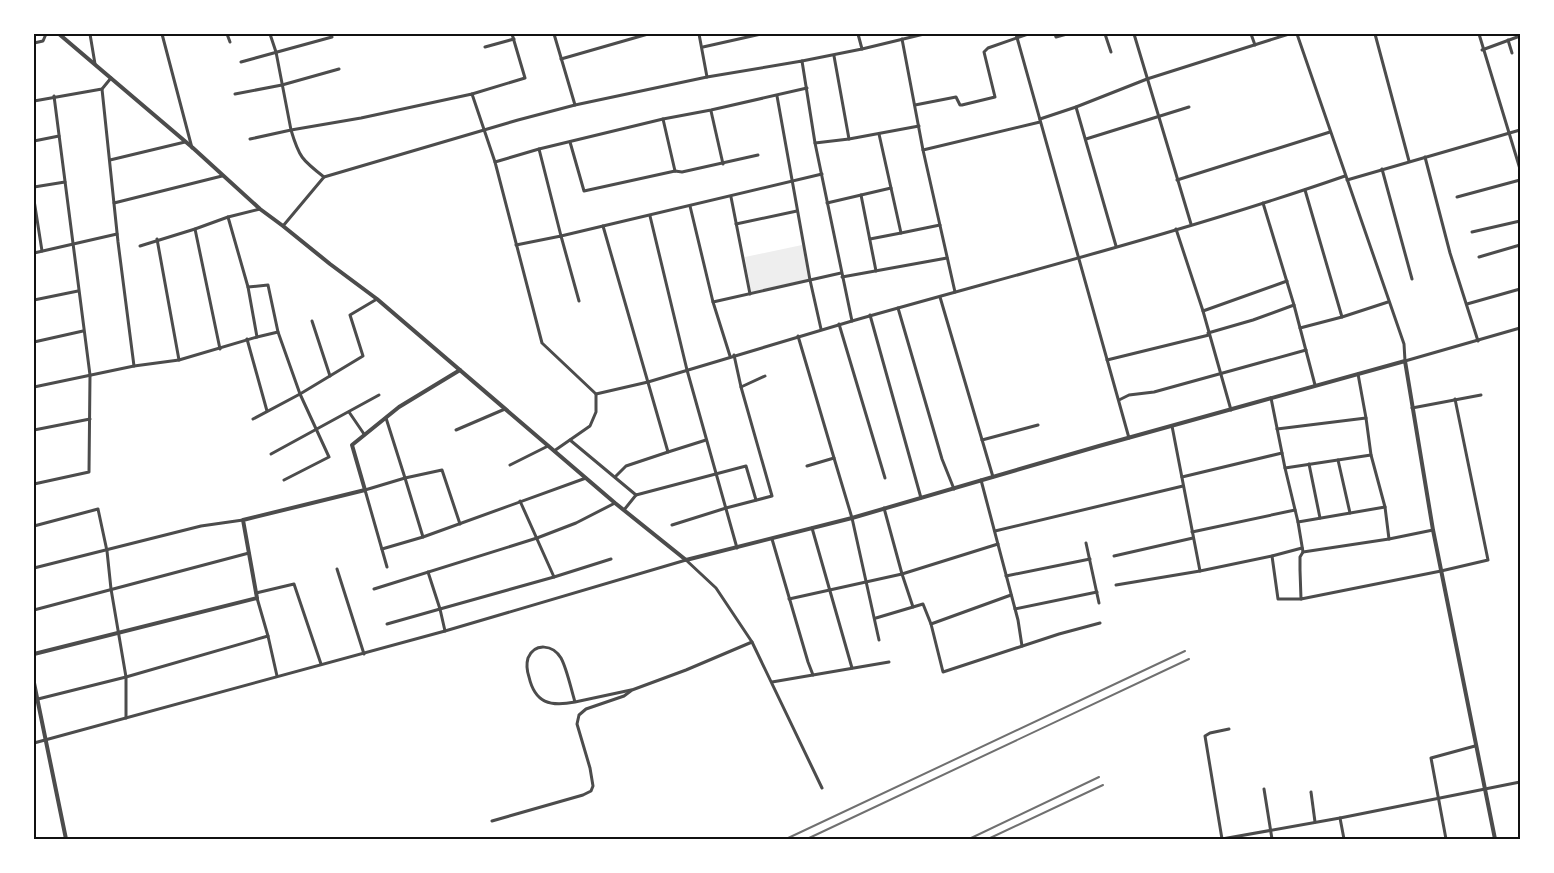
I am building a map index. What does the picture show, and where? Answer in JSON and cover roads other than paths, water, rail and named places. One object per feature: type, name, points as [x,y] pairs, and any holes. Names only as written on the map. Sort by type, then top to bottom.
[{"type":"street","points":[[34,43],[43,41],[46,34]]},
{"type":"street","points":[[59,34],[260,209],[376,299],[624,510],[686,560],[716,588],[752,642],[822,788]]},
{"type":"street","points":[[90,34],[95,64]]},
{"type":"street","points":[[162,34],[192,148]]},
{"type":"street","points":[[227,34],[230,42]]},
{"type":"street","points":[[270,34],[276,52],[296,147],[303,160],[324,177]]},
{"type":"street","points":[[250,139],[472,94],[525,78],[512,34]]},
{"type":"street","points":[[554,34],[575,105]]},
{"type":"street","points":[[561,59],[648,34]]},
{"type":"street","points":[[699,34],[703,47],[707,77]]},
{"type":"street","points":[[729,34],[730,40]]},
{"type":"street","points":[[703,47],[762,34]]},
{"type":"street","points":[[858,34],[862,49]]},
{"type":"street","points":[[283,226],[324,177],[575,105],[707,77],[834,56],[924,34]]},
{"type":"street","points":[[915,105],[956,97],[960,105],[962,105],[995,97],[984,52],[988,48],[1017,36],[1028,34]]},
{"type":"street","points":[[1055,34],[1056,37],[1067,34]]},
{"type":"street","points":[[1105,34],[1111,52]]},
{"type":"street","points":[[1134,34],[1191,224]]},
{"type":"street","points":[[1251,34],[1255,45]]},
{"type":"street","points":[[923,150],[1040,120],[1076,108],[1147,79],[1289,34]]},
{"type":"street","points":[[1296,34],[1404,344],[1412,409],[1433,530],[1495,839]]},
{"type":"street","points":[[1375,34],[1408,161]]},
{"type":"street","points":[[1478,34],[1520,169]]},
{"type":"street","points":[[1017,36],[1129,438]]},
{"type":"street","points":[[1482,50],[1520,36]]},
{"type":"street","points":[[241,62],[332,37]]},
{"type":"street","points":[[485,47],[514,39]]},
{"type":"street","points":[[902,39],[923,150],[955,292]]},
{"type":"street","points":[[1508,40],[1512,53]]},
{"type":"street","points":[[834,56],[849,140]]},
{"type":"street","points":[[802,61],[815,143],[852,320]]},
{"type":"street","points":[[235,94],[282,85],[339,69]]},
{"type":"street","points":[[110,78],[102,89],[117,234],[134,366]]},
{"type":"street","points":[[494,162],[662,119],[777,96],[807,88]]},
{"type":"street","points":[[34,101],[102,89]]},
{"type":"street","points":[[472,94],[494,162],[542,343],[596,394],[596,412],[590,426],[554,451]]},
{"type":"street","points":[[34,484],[89,472],[90,375],[54,96]]},
{"type":"street","points":[[777,96],[820,329]]},
{"type":"street","points":[[1086,139],[1189,107]]},
{"type":"street","points":[[1076,108],[1116,246]]},
{"type":"street","points":[[711,110],[723,164]]},
{"type":"street","points":[[662,119],[675,171]]},
{"type":"street","points":[[815,143],[849,140],[919,126]]},
{"type":"street","points":[[596,394],[648,382],[820,329],[1079,257],[1346,178],[1520,130]]},
{"type":"street","points":[[1177,180],[1330,132]]},
{"type":"street","points":[[879,134],[901,233]]},
{"type":"street","points":[[34,141],[59,136]]},
{"type":"street","points":[[110,160],[185,142]]},
{"type":"street","points":[[570,142],[584,191],[675,171],[682,172],[723,164],[758,155]]},
{"type":"street","points":[[539,149],[579,301]]},
{"type":"street","points":[[1425,156],[1450,253],[1478,341]]},
{"type":"street","points":[[1382,169],[1412,279]]},
{"type":"street","points":[[516,245],[650,216],[822,174]]},
{"type":"street","points":[[114,203],[222,176]]},
{"type":"street","points":[[1458,197],[1520,180]]},
{"type":"street","points":[[34,187],[65,182]]},
{"type":"street","points":[[827,203],[891,188]]},
{"type":"street","points":[[1305,190],[1342,317]]},
{"type":"street","points":[[861,195],[876,271]]},
{"type":"street","points":[[731,196],[750,294]]},
{"type":"street","points":[[34,200],[42,251]]},
{"type":"street","points":[[1263,203],[1294,305],[1315,385]]},
{"type":"street","points":[[672,525],[772,496],[732,356],[713,302],[690,206]]},
{"type":"street","points":[[140,246],[228,217],[260,209]]},
{"type":"street","points":[[736,224],[797,211]]},
{"type":"street","points":[[650,216],[687,370],[737,548]]},
{"type":"street","points":[[228,217],[248,287],[257,337]]},
{"type":"street","points":[[1472,232],[1520,220]]},
{"type":"street","points":[[870,239],[940,225]]},
{"type":"street","points":[[603,226],[668,452]]},
{"type":"street","points":[[195,229],[220,349]]},
{"type":"street","points":[[1176,229],[1231,410]]},
{"type":"street","points":[[34,253],[117,234]]},
{"type":"street","points":[[157,239],[179,360]]},
{"type":"street","points":[[1479,257],[1520,245]]},
{"type":"street","points":[[713,302],[810,280],[876,271],[947,258]]},
{"type":"street","points":[[1202,311],[1287,281]]},
{"type":"street","points":[[248,287],[268,285],[278,332],[300,394],[329,457],[284,480]]},
{"type":"street","points":[[1467,304],[1520,289]]},
{"type":"street","points":[[34,300],[78,291]]},
{"type":"street","points":[[940,296],[993,477]]},
{"type":"street","points":[[253,419],[300,394],[362,356],[350,315],[376,299]]},
{"type":"street","points":[[1300,328],[1389,302]]},
{"type":"street","points":[[1108,360],[1208,334],[1294,305]]},
{"type":"street","points":[[898,308],[942,459],[954,489]]},
{"type":"street","points":[[870,316],[922,498]]},
{"type":"street","points":[[312,321],[330,376]]},
{"type":"street","points":[[839,324],[886,478]]},
{"type":"street","points":[[34,743],[445,632],[686,560],[852,518],[1520,328]]},
{"type":"street","points":[[34,342],[83,331]]},
{"type":"street","points":[[34,387],[134,366],[179,360],[220,349],[247,339],[278,332]]},
{"type":"street","points":[[798,336],[852,518],[876,618],[879,640]]},
{"type":"street","points":[[247,339],[267,411]]},
{"type":"street","points":[[1119,400],[1129,395],[1154,392],[1306,350]]},
{"type":"street","points":[[387,567],[352,445],[399,407],[460,370]]},
{"type":"street","points":[[1358,373],[1371,455],[1385,507],[1389,539]]},
{"type":"street","points":[[741,387],[766,376]]},
{"type":"street","points":[[271,454],[379,395]]},
{"type":"street","points":[[1412,409],[1481,395]]},
{"type":"street","points":[[1271,398],[1303,550],[1300,556],[1301,599]]},
{"type":"street","points":[[1272,556],[1278,599],[1301,599],[1488,560],[1455,399]]},
{"type":"street","points":[[456,430],[505,409]]},
{"type":"street","points":[[349,412],[364,434]]},
{"type":"street","points":[[386,418],[423,537]]},
{"type":"street","points":[[1277,429],[1366,418]]},
{"type":"street","points":[[34,430],[90,419]]},
{"type":"street","points":[[982,440],[1038,425]]},
{"type":"street","points":[[1172,426],[1200,571]]},
{"type":"street","points":[[570,440],[636,495]]},
{"type":"street","points":[[615,477],[626,466],[706,440]]},
{"type":"street","points":[[510,464],[548,446]]},
{"type":"street","points":[[1182,477],[1282,453]]},
{"type":"street","points":[[1285,468],[1371,455]]},
{"type":"street","points":[[808,466],[834,458]]},
{"type":"street","points":[[1338,460],[1350,513]]},
{"type":"street","points":[[1309,464],[1320,518]]},
{"type":"street","points":[[624,510],[636,495],[746,466],[756,500]]},
{"type":"street","points":[[34,568],[201,526],[243,520],[442,470],[460,524]]},
{"type":"street","points":[[382,548],[423,537],[586,478]]},
{"type":"street","points":[[981,480],[1015,609],[1022,646]]},
{"type":"street","points":[[995,531],[1183,486]]},
{"type":"street","points":[[520,501],[554,577]]},
{"type":"street","points":[[374,589],[537,538],[576,523],[615,502]]},
{"type":"street","points":[[1298,522],[1385,507]]},
{"type":"street","points":[[884,508],[913,607]]},
{"type":"street","points":[[34,526],[98,509],[107,551],[111,589],[126,677],[126,718]]},
{"type":"street","points":[[1192,532],[1295,510]]},
{"type":"street","points":[[243,520],[257,596],[277,676]]},
{"type":"street","points":[[812,528],[852,668]]},
{"type":"street","points":[[1116,586],[1303,550],[1389,539],[1433,530]]},
{"type":"street","points":[[1114,556],[1193,538]]},
{"type":"street","points":[[772,539],[813,675]]},
{"type":"street","points":[[1086,543],[1099,603]]},
{"type":"street","points":[[789,599],[902,574],[998,544]]},
{"type":"street","points":[[34,610],[249,553]]},
{"type":"street","points":[[387,624],[611,559]]},
{"type":"street","points":[[1006,576],[1090,559]]},
{"type":"street","points":[[337,569],[364,654]]},
{"type":"street","points":[[428,572],[445,632]]},
{"type":"street","points":[[34,654],[257,596],[294,584],[321,664]]},
{"type":"street","points":[[1015,609],[1097,592]]},
{"type":"street","points":[[931,624],[1011,595]]},
{"type":"street","points":[[876,618],[924,604],[943,672],[1100,623]]},
{"type":"street","points":[[36,700],[126,677],[268,636]]},
{"type":"street","points":[[575,702],[561,659],[554,650],[548,647],[539,647],[533,651],[527,666],[534,692],[546,703],[557,704],[575,702],[632,690],[752,642]]},
{"type":"street","points":[[772,682],[888,662]]},
{"type":"street","points":[[34,684],[66,839]]},
{"type":"street","points":[[492,821],[583,795],[591,791],[593,786],[590,768],[577,720],[579,715],[586,709],[624,696],[632,690]]},
{"type":"street","points":[[1229,730],[1210,733],[1204,736],[1222,839],[1340,818],[1520,782]]},
{"type":"street","points":[[1446,839],[1431,758],[1475,746]]},
{"type":"street","points":[[1264,789],[1272,839]]},
{"type":"street","points":[[1311,792],[1316,822]]},
{"type":"street","points":[[1340,818],[1344,839]]},
{"type":"railway","points":[[786,839],[1185,651]]},
{"type":"railway","points":[[807,839],[1189,659]]},
{"type":"railway","points":[[969,839],[1099,777]]},
{"type":"railway","points":[[988,839],[1103,785]]}]
